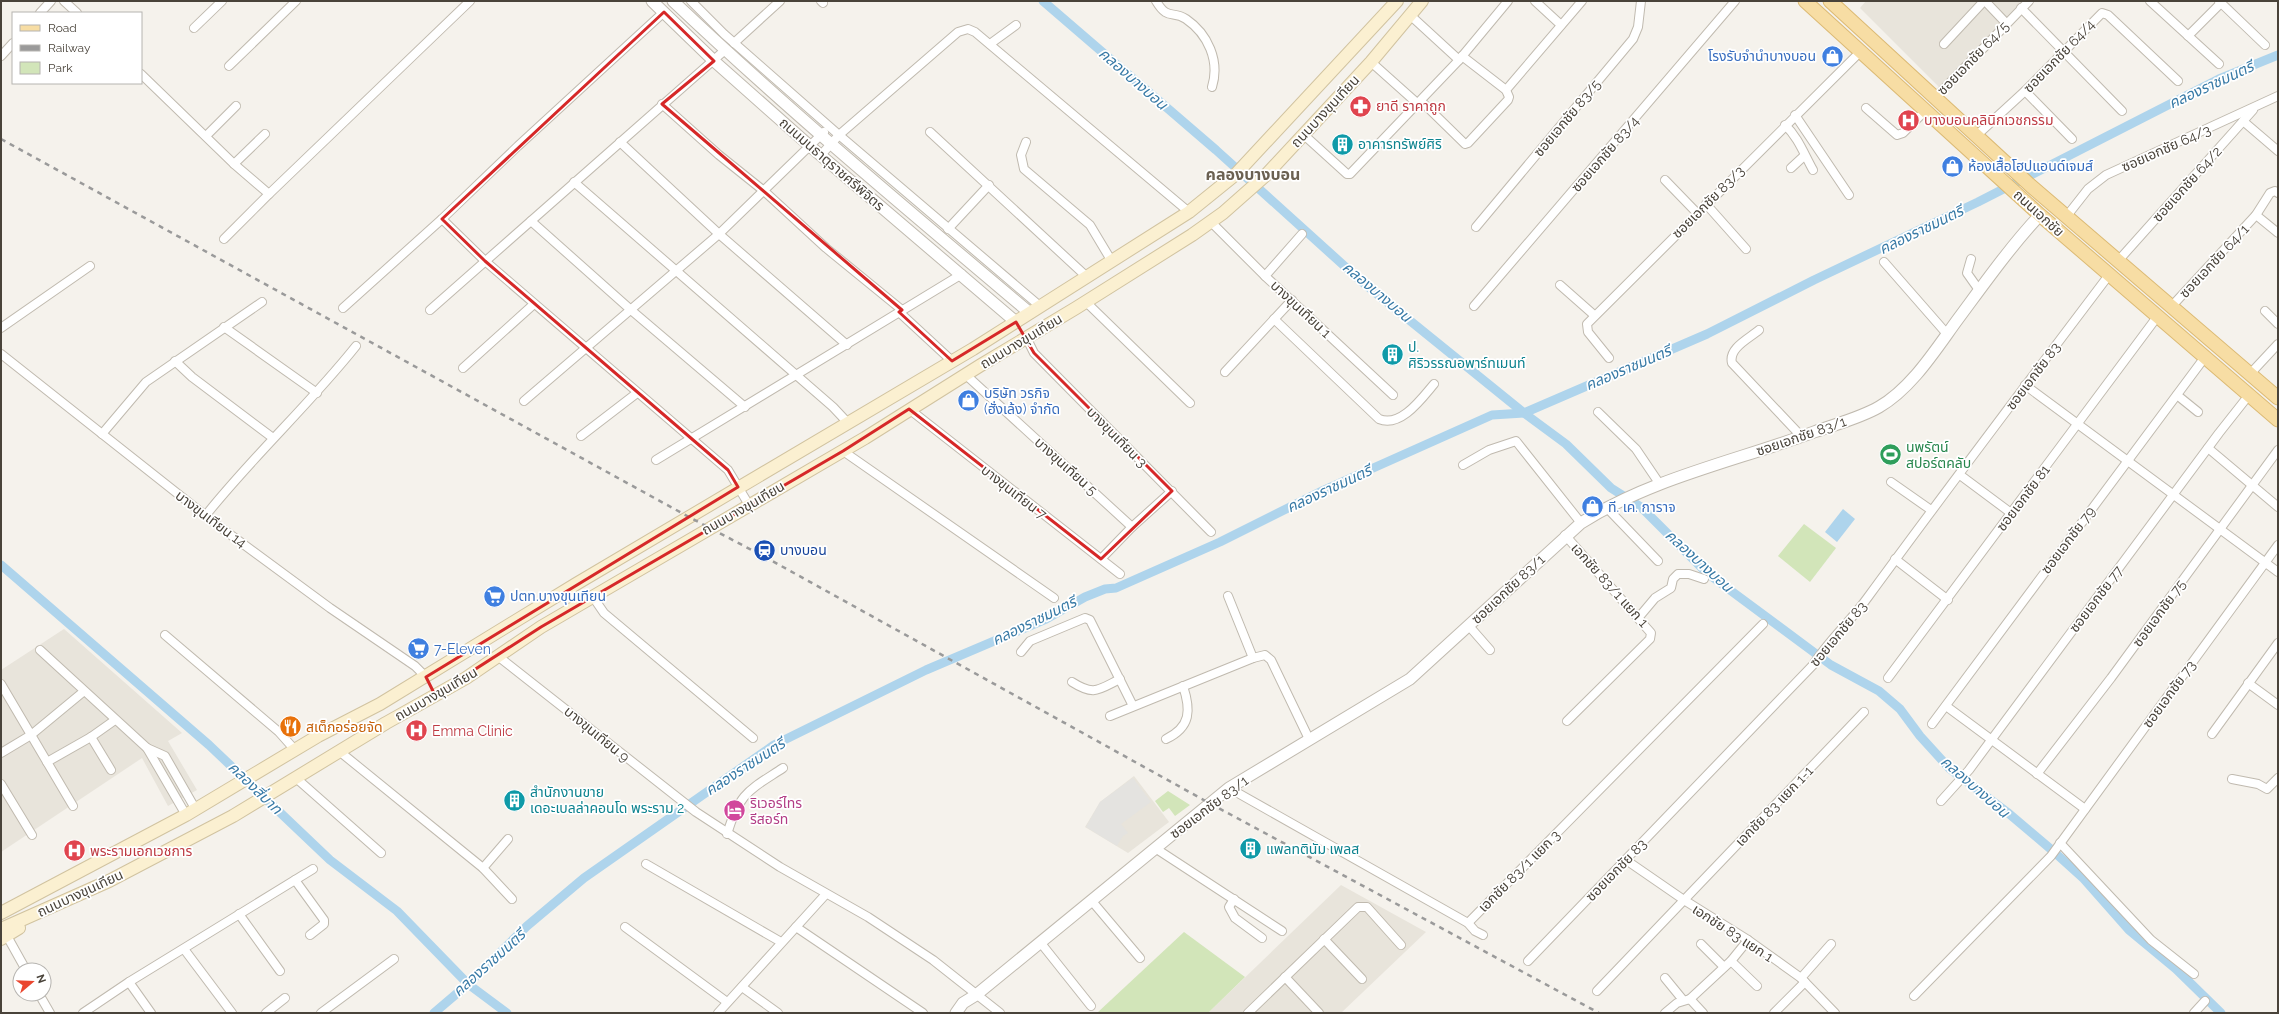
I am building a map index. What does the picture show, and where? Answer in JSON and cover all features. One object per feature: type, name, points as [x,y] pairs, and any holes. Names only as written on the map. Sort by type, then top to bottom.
[{"type":"main road","name":"ถนนบางขุนเทียน","points":[[1,913],[191,812],[295,750],[426,677],[738,487],[1030,314],[1111,260],[1189,212],[1236,174],[1397,1]]},
{"type":"main road","name":"ถนนบางขุนเทียน","points":[[3,935],[57,904],[126,872],[256,802],[499,656],[541,627],[843,451],[966,374],[1040,331],[1211,222],[1266,175],[1371,62],[1422,1]]},
{"type":"main road","name":"ถนนเอกชัย","points":[[1806,1],[2040,215],[2278,420]]},
{"type":"main road","name":"ถนนเอกชัย","points":[[1830,1],[2031,186],[2278,398]]},
{"type":"main road","points":[[1030,314],[1040,331]]},
{"type":"main road","points":[[1016,322],[1027,339]]},
{"type":"main road","points":[[2267,410],[2278,398]]},
{"type":"main road","points":[[670,529],[680,545]]},
{"type":"main road","points":[[426,677],[435,695]]},
{"type":"main road","points":[[1,909],[17,905]]},
{"type":"street","points":[[41,12],[51,1]]},
{"type":"street","points":[[64,1],[76,12]]},
{"type":"street","points":[[194,28],[222,1]]},
{"type":"street","points":[[229,66],[296,1]]},
{"type":"street","points":[[224,240],[269,194],[470,1]]},
{"type":"street","name":"ถนนมนธาตุราชศรีพิจิตร","points":[[652,1],[714,61],[811,147],[962,274],[1016,322]]},
{"type":"street","name":"ถนนมนธาตุราชศรีพิจิตร","points":[[673,1],[831,145],[1030,314]]},
{"type":"street","name":"ถนนมนธาตุราชศรีพิจิตร","points":[[691,1],[734,42],[839,135],[1041,307]]},
{"type":"street","points":[[734,42],[780,1]]},
{"type":"street","points":[[1156,1],[1163,12],[1186,19],[1206,39],[1214,55],[1214,79],[1212,87]]},
{"type":"street","points":[[1304,135],[1347,174],[1352,172],[1461,58],[1508,1]]},
{"type":"street","points":[[1535,1],[1561,25]]},
{"type":"street","points":[[1506,90],[1582,1]]},
{"type":"street","name":"ซอยเอกชัย 83/5","points":[[1476,227],[1633,39],[1638,27],[1641,1]]},
{"type":"street","name":"ซอยเอกชัย 83/4","points":[[1474,306],[1735,1]]},
{"type":"street","points":[[1944,44],[1984,1],[2006,23]]},
{"type":"street","name":"ซอยเอกชัย 64/5","points":[[1935,98],[2006,23],[2029,1]]},
{"type":"street","points":[[2150,1],[2219,64]]},
{"type":"street","points":[[2188,36],[2220,2],[2265,45]]},
{"type":"street","points":[[2021,8],[2122,110]]},
{"type":"street","points":[[343,308],[442,219],[518,146],[664,12]]},
{"type":"street","name":"ซอยเอกชัย 64/4","points":[[1976,136],[2025,91],[2102,13],[2108,15],[2178,81]]},
{"type":"street","points":[[1371,62],[1419,102],[1465,144],[1508,100],[1509,97],[1506,90],[1461,58],[1410,15]]},
{"type":"street","points":[[990,44],[1016,25]]},
{"type":"street","points":[[821,155],[839,135],[958,32],[968,28],[990,44],[1189,212]]},
{"type":"street","points":[[1,56],[12,44]]},
{"type":"street","points":[[430,310],[725,50]]},
{"type":"street","name":"ซอยเอกชัย 83/3","points":[[1609,358],[1586,328],[1594,315],[1860,52]]},
{"type":"street","points":[[142,75],[234,164],[269,194]]},
{"type":"street","points":[[2025,91],[2072,139]]},
{"type":"street","name":"ซอยเอกชัย 64/3","points":[[2066,217],[2088,189],[2106,175],[2277,97]]},
{"type":"street","points":[[662,104],[719,155],[764,191],[826,248],[901,311],[952,361]]},
{"type":"street","points":[[206,136],[236,106]]},
{"type":"street","name":"ซอยเอกชัย 64/2","points":[[2118,261],[2257,107]]},
{"type":"street","points":[[1866,108],[1896,135],[1903,133],[1925,111]]},
{"type":"street","points":[[1795,115],[1849,195]]},
{"type":"street","points":[[2243,121],[2278,151]]},
{"type":"street","points":[[1785,125],[1797,137],[1804,156],[1813,170]]},
{"type":"street","points":[[524,401],[719,234],[811,147],[830,126]]},
{"type":"street","points":[[930,132],[1087,277]]},
{"type":"street","points":[[234,164],[265,134]]},
{"type":"street","points":[[620,142],[719,234],[847,345]]},
{"type":"street","points":[[1026,142],[1021,155],[1024,169],[1090,225],[1111,260]]},
{"type":"street","points":[[1791,168],[1804,156]]},
{"type":"street","points":[[1665,180],[1697,213]]},
{"type":"street","points":[[574,182],[797,375],[833,407],[848,423]]},
{"type":"street","points":[[948,229],[989,185]]},
{"type":"street","name":"ซอยเอกชัย 64/1","points":[[2171,307],[2256,215],[2270,193],[2275,191],[2278,193]]},
{"type":"street","points":[[1706,204],[1746,248]]},
{"type":"street","name":"ซอยเอกชัย 83/1","points":[[956,1013],[963,1003],[976,995],[1090,900],[1229,788],[1410,679],[1469,626],[1565,535],[1580,523],[1643,490],[1802,437],[1880,407],[1896,394],[1921,367],[1979,290],[2040,215]]},
{"type":"street","points":[[2256,215],[2278,233]]},
{"type":"street","points":[[442,219],[485,261],[728,470],[749,505]]},
{"type":"street","points":[[531,221],[631,310],[745,407]]},
{"type":"street","name":"บางขุนเทียน 1","points":[[1211,222],[1265,276],[1393,395]]},
{"type":"street","points":[[1265,276],[1302,234]]},
{"type":"street","points":[[1971,259],[1967,273],[1979,290]]},
{"type":"street","points":[[1884,262],[1947,334]]},
{"type":"street","points":[[1,328],[90,266]]},
{"type":"street","points":[[656,460],[962,274]]},
{"type":"street","name":"ซอยเอกชัย 83","points":[[1528,961],[1813,665],[1826,645],[1867,599],[1931,510],[1960,475],[2109,275]]},
{"type":"street","points":[[1560,286],[1594,315]]},
{"type":"street","points":[[1225,372],[1292,300]]},
{"type":"street","points":[[102,434],[146,382],[262,302]]},
{"type":"street","points":[[1086,302],[1190,403]]},
{"type":"street","points":[[463,368],[534,304]]},
{"type":"street","points":[[2265,311],[2278,324]]},
{"type":"street","name":"ซอยเอกชัย 81","points":[[1888,678],[1948,600],[2157,317]]},
{"type":"street","points":[[1274,319],[1379,419],[1384,421],[1398,418],[1408,412],[1434,384]]},
{"type":"street","points":[[224,327],[317,393]]},
{"type":"street","points":[[1759,330],[1738,346],[1733,354],[1732,363],[1802,437]]},
{"type":"street","name":"บางขุนเทียน 3","points":[[1027,339],[1034,352],[1211,532]]},
{"type":"street","points":[[2250,374],[2278,344]]},
{"type":"street","points":[[206,515],[273,438],[317,393],[356,346]]},
{"type":"street","name":"บางขุนเทียน 14","points":[[1,354],[206,515],[330,608],[415,666],[426,677]]},
{"type":"street","name":"ซอยเอกชัย 79","points":[[1932,724],[2205,357]]},
{"type":"street","points":[[175,361],[192,377],[273,438]]},
{"type":"street","name":"บางขุนเทียน 5","points":[[966,374],[1132,527]]},
{"type":"street","points":[[2026,385],[2278,572]]},
{"type":"street","points":[[581,436],[637,393]]},
{"type":"street","points":[[2177,395],[2198,412]]},
{"type":"street","name":"ซอยเอกชัย 77","points":[[1941,801],[1969,770],[1992,740],[2208,448],[2249,395]]},
{"type":"street","name":"บางขุนเทียน 7","points":[[909,409],[1120,574]]},
{"type":"street","points":[[1598,412],[1640,455],[1659,484]]},
{"type":"street","points":[[1463,465],[1489,450],[1516,441],[1580,523]]},
{"type":"street","points":[[2208,448],[2278,507]]},
{"type":"street","name":"ซอยเอกชัย 75","points":[[2037,774],[2111,678],[2278,450]]},
{"type":"street","points":[[843,451],[1054,598]]},
{"type":"street","points":[[1960,475],[2011,513]]},
{"type":"street","points":[[1891,482],[1931,510]]},
{"type":"street","points":[[1101,559],[1132,527],[1172,491]]},
{"type":"street","points":[[1607,508],[1658,561]]},
{"type":"street","name":"เอกชัย 83/1 แยก 1","points":[[1565,535],[1652,633],[1650,639],[1567,721]]},
{"type":"street","name":"ซอยเอกชัย 73","points":[[1914,996],[2051,856],[2278,545]]},
{"type":"street","points":[[1894,560],[1948,600]]},
{"type":"street","points":[[1639,617],[1655,598],[1672,588],[1673,580],[1678,574],[1689,574],[1704,579]]},
{"type":"street","points":[[1228,596],[1254,658]]},
{"type":"street","points":[[593,597],[604,612],[754,738]]},
{"type":"street","points":[[1021,652],[1033,639],[1088,618],[1093,623],[1133,706]]},
{"type":"street","name":"เอกชัย 83/1 แยก 3","points":[[1229,788],[1468,923],[1763,624]]},
{"type":"street","points":[[1469,626],[1490,650]]},
{"type":"street","points":[[165,635],[279,732],[295,750]]},
{"type":"street","points":[[2212,734],[2278,643]]},
{"type":"street","points":[[40,650],[83,692],[147,748],[191,812]]},
{"type":"street","name":"บางขุนเทียน 9","points":[[499,656],[696,812],[727,834],[826,894],[868,917],[933,960],[1000,1013]]},
{"type":"street","points":[[1110,716],[1254,658],[1264,656],[1270,660],[1309,740]]},
{"type":"street","points":[[1072,682],[1086,690],[1093,691],[1120,679]]},
{"type":"street","points":[[1,684],[73,806]]},
{"type":"street","points":[[2248,684],[2278,705]]},
{"type":"street","points":[[1166,739],[1180,731],[1188,714],[1187,698],[1183,686]]},
{"type":"street","points":[[1,753],[31,735],[83,692]]},
{"type":"street","points":[[1946,706],[2085,809]]},
{"type":"street","name":"เอกชัย 83 แยก 1-1","points":[[1597,991],[1864,712]]},
{"type":"street","points":[[48,762],[91,737],[115,720]]},
{"type":"street","points":[[91,737],[111,770]]},
{"type":"street","points":[[147,748],[165,756],[191,812]]},
{"type":"street","points":[[339,751],[483,868],[512,899]]},
{"type":"street","points":[[727,834],[739,801],[748,791],[783,768]]},
{"type":"street","points":[[296,778],[381,853]]},
{"type":"street","points":[[2232,779],[2258,784],[2267,789],[2278,778]]},
{"type":"street","points":[[1,784],[32,835]]},
{"type":"street","points":[[483,868],[508,840]]},
{"type":"street","points":[[2060,843],[2151,940],[2194,974]]},
{"type":"street","points":[[1155,848],[1282,931]]},
{"type":"street","name":"เอกชัย 83 แยก 1","points":[[1626,860],[1684,900],[1748,940],[1803,980],[1834,1013]]},
{"type":"street","points":[[646,864],[781,942]]},
{"type":"street","points":[[83,1013],[129,982],[313,869]]},
{"type":"street","points":[[295,880],[324,920],[324,924],[310,935]]},
{"type":"street","points":[[718,1013],[826,894]]},
{"type":"street","points":[[1234,899],[1229,907],[1231,914],[1262,938]]},
{"type":"street","points":[[1090,900],[1140,958]]},
{"type":"street","points":[[1248,1013],[1356,908],[1363,906],[1367,907],[1401,945]]},
{"type":"street","points":[[239,914],[280,971]]},
{"type":"street","points":[[1468,923],[1475,931],[1483,935]]},
{"type":"street","points":[[625,927],[727,1002]]},
{"type":"street","points":[[796,927],[923,1013]]},
{"type":"street","points":[[3,935],[21,962]]},
{"type":"street","points":[[1324,940],[1362,979]]},
{"type":"street","points":[[1665,1013],[1687,1000],[1731,961],[1748,940]]},
{"type":"street","points":[[1040,942],[1091,1006]]},
{"type":"street","points":[[1701,944],[1724,967]]},
{"type":"street","points":[[1774,1013],[1803,980],[1831,944]]},
{"type":"street","points":[[184,949],[232,1013]]},
{"type":"street","points":[[321,1013],[394,959]]},
{"type":"street","points":[[1731,961],[1757,986]]},
{"type":"street","points":[[1285,977],[1319,1013]]},
{"type":"street","points":[[1665,978],[1687,1000],[1703,1013]]},
{"type":"street","points":[[129,982],[151,1013]]},
{"type":"street","points":[[742,988],[778,1013]]},
{"type":"street","points":[[266,1013],[285,998]]},
{"type":"street","points":[[2194,1013],[2205,1001]]},
{"type":"street","points":[[44,1002],[50,1013]]},
{"type":"highlighted area","points":[[664,12],[714,61],[662,104],[902,310],[899,312],[952,361],[1016,322],[1034,353],[1172,491],[1101,559],[909,409],[843,451],[541,627],[435,695],[426,677],[738,487],[728,470],[485,261],[442,219]]},
{"type":"shaded area","points":[[1866,1],[2029,1],[1945,93],[1860,8]]},
{"type":"shaded area","points":[[64,629],[182,733],[168,741],[197,790],[168,806],[142,758],[1,852],[1,670]]},
{"type":"shaded area","points":[[1134,776],[1169,822],[1128,853],[1085,827],[1100,802]]},
{"type":"shaded area","points":[[1133,778],[1151,802],[1121,824],[1128,833],[1123,836],[1117,846],[1086,827],[1100,802]]},
{"type":"shaded area","points":[[1341,885],[1426,932],[1341,1013],[1208,1013]]},
{"type":"green space","points":[[1804,524],[1836,548],[1810,582],[1778,556]]},
{"type":"green space","points":[[1168,791],[1190,805],[1175,816],[1169,808],[1163,812],[1155,801]]},
{"type":"green space","points":[[1184,932],[1245,977],[1208,1013],[1097,1013]]},
{"type":"water","points":[[1843,509],[1855,519],[1837,542],[1825,532]]},
{"type":"waterway","name":"คลองบางบอน","points":[[1043,1],[1216,150],[1361,281],[1524,413],[1566,444],[1611,488],[1641,507],[1707,573],[1831,665],[1879,691],[1900,709],[1920,736],[1950,769],[2007,812],[2053,851],[2084,879],[2129,930],[2176,969],[2221,1013]]},
{"type":"waterway","name":"คลองราชมนตรี","points":[[434,1013],[468,984],[527,926],[584,878],[774,745],[926,670],[1046,619],[1085,597],[1105,589],[1116,588],[1220,542],[1324,490],[1492,415],[1524,413],[1707,334],[1814,280],[1978,202],[2219,79],[2278,55]]},
{"type":"waterway","name":"คลองสี่บาท","points":[[1,565],[209,745],[330,860],[397,911],[468,984],[507,1013]]},
{"type":"railway","points":[[1,139],[689,517],[765,557],[1211,804],[1599,1013]]},
{"type":"place","name":"โรงรับจำนำบางบอน","points":[[1832,56]]},
{"type":"place","name":"ยาดี ราคาถูก","points":[[1360,106]]},
{"type":"place","name":"บางบอนคลินิกเวชกรรม","points":[[1909,120]]},
{"type":"place","name":"อาคารทรัพย์ศิริ","points":[[1343,144]]},
{"type":"place","name":"ห้องเสื้อโฮปแอนด์เจมส์","points":[[1952,166]]},
{"type":"place","name":"ป. ศิริวรรณอพาร์ทเมนท์","points":[[1392,355]]},
{"type":"place","name":"บริษัท วรกิจ (ฮั่งเล้ง) จำกัด","points":[[969,401]]},
{"type":"place","name":"นพรัตน์ สปอร์ตคลับ","points":[[1890,455]]},
{"type":"place","name":"ที. เค. การาจ","points":[[1593,507]]},
{"type":"place","name":"บางบอน","points":[[765,550]]},
{"type":"place","name":"ปตท.บางขุนเทียน","points":[[495,596]]},
{"type":"place","name":"7-Eleven","points":[[418,649]]},
{"type":"place","name":"สเต็กอร่อยจัด","points":[[290,727]]},
{"type":"place","name":"Emma Clinic","points":[[416,731]]},
{"type":"place","name":"สำนักงานขาย เดอะเบลล่าคอนโด พระราม 2","points":[[515,800]]},
{"type":"place","name":"ริเวอร์ไทร รีสอร์ท","points":[[735,811]]},
{"type":"place","name":"แพลทตินัม เพลส","points":[[1250,849]]},
{"type":"place","name":"พระรามเอกเวชการ","points":[[75,851]]},
{"type":"district","name":"คลองบางบอน","points":[[1253,174]]}]
